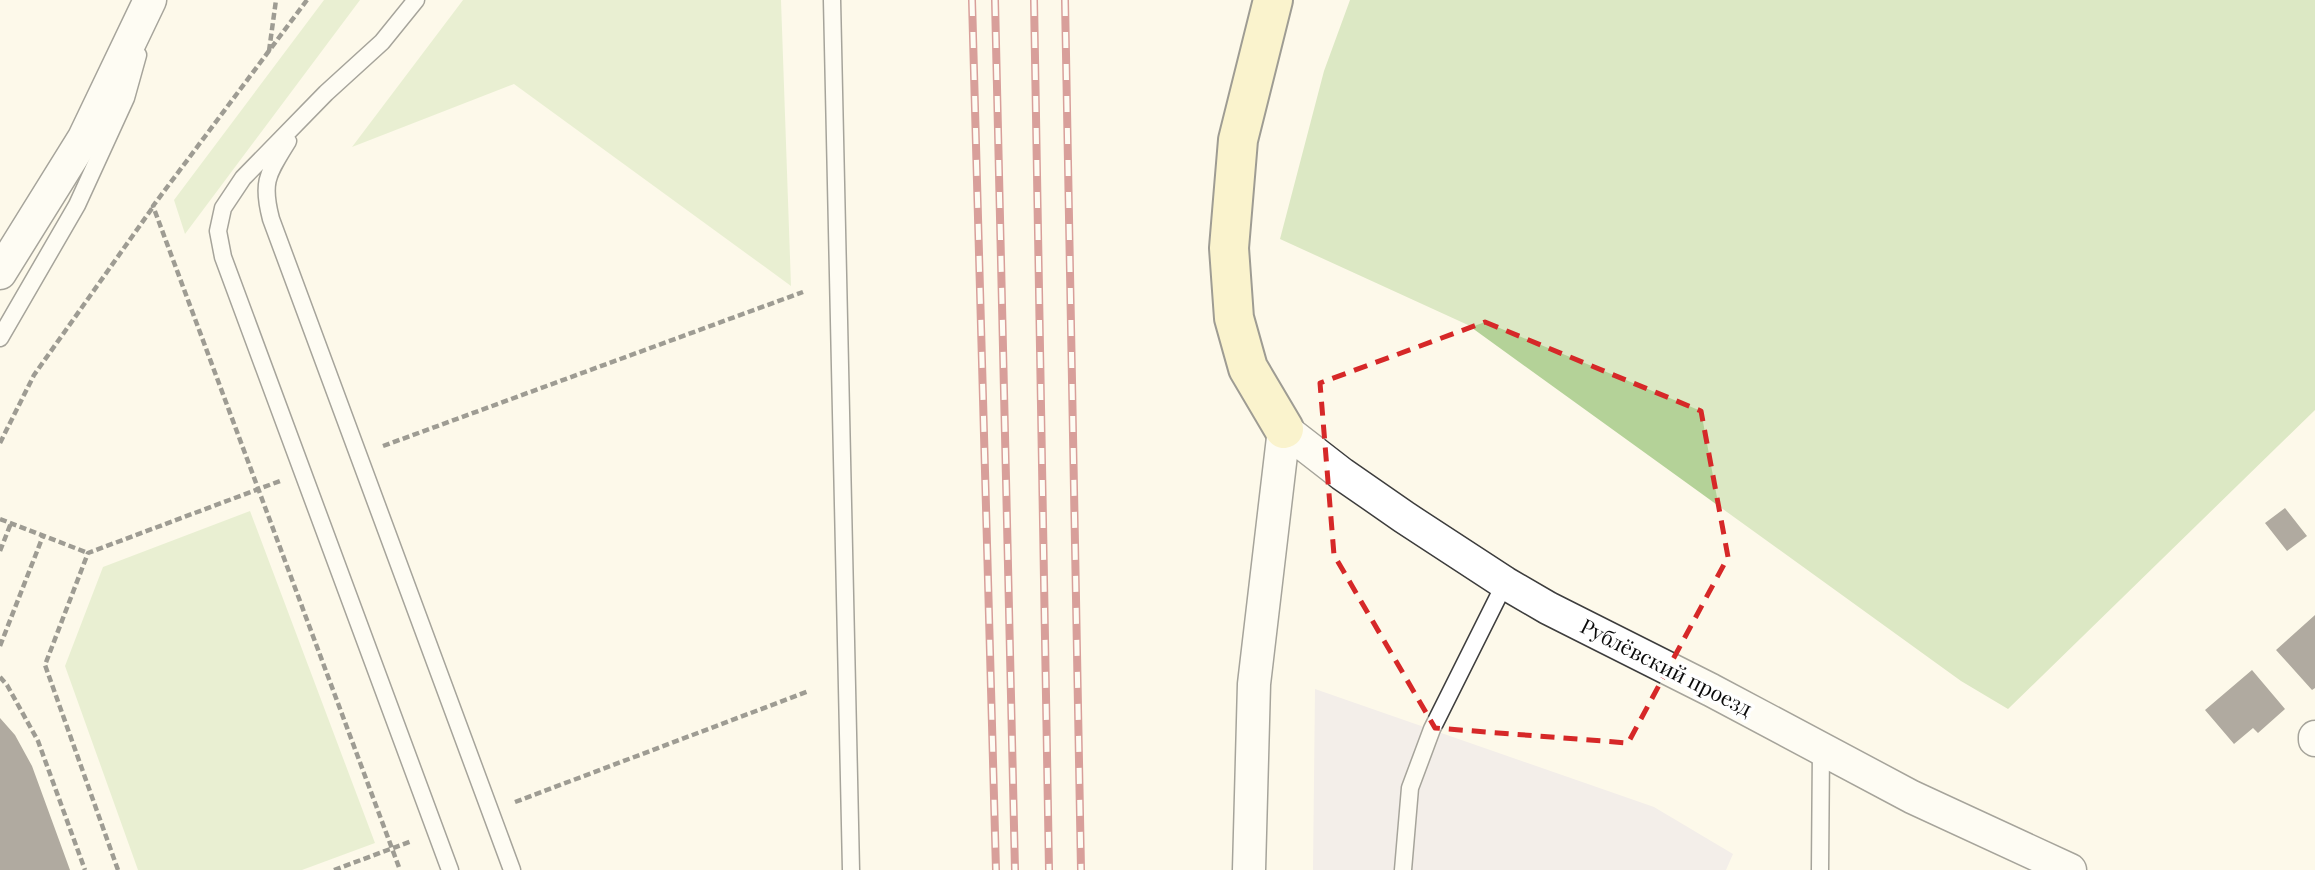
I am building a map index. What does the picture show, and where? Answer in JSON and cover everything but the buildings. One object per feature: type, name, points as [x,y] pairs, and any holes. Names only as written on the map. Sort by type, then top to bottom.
[{"type":"street","points":[[0,273],[84,138],[152,0]]},
{"type":"street","points":[[1249,870],[1254,684],[1284,429],[1248,368],[1234,318],[1229,248],[1238,140],[1273,0]]},
{"type":"street","name":"Рублёвский проезд","points":[[1284,429],[1342,474],[1505,583],[1912,797],[2070,870]]},
{"type":"lane","points":[[0,338],[77,205],[125,97],[152,0]]},
{"type":"lane","points":[[416,0],[382,42],[243,178],[223,208],[218,231],[223,257],[450,870]]},
{"type":"lane","points":[[832,0],[851,870]]},
{"type":"lane","points":[[302,118],[268,174],[264,195],[512,870]]},
{"type":"lane","points":[[1403,870],[1410,789],[1432,729],[1505,583]]},
{"type":"lane","points":[[1820,870],[1821,748]]},
{"type":"path","points":[[269,52],[276,0]]},
{"type":"path","points":[[0,443],[34,374],[153,206]]},
{"type":"path","points":[[357,452],[374,445],[387,446],[803,292]]},
{"type":"path","points":[[0,519],[88,552],[303,472]]},
{"type":"path","points":[[0,551],[11,523]]},
{"type":"path","points":[[0,646],[43,536]]},
{"type":"path","points":[[88,552],[45,665],[118,870]]},
{"type":"path","points":[[0,677],[38,741],[85,870]]},
{"type":"path","points":[[490,811],[809,691]]},
{"type":"path","points":[[334,870],[436,831]]},
{"type":"highlighted area","points":[[1485,322],[1701,411],[1728,557],[1628,743],[1435,728],[1334,555],[1320,383]]},
{"type":"shaded area","points":[[1315,689],[1654,807],[1733,854],[1726,870],[1313,870]]},
{"type":"green space","points":[[324,0],[360,0],[185,234],[174,200]]},
{"type":"green space","points":[[463,0],[781,0],[791,286],[514,84],[352,147]]},
{"type":"green space","points":[[1350,0],[2315,0],[2315,410],[2008,709],[1961,681],[1468,325],[1280,239],[1324,71]]},
{"type":"green space","points":[[250,511],[375,843],[302,870],[138,870],[65,666],[103,567]]},
{"type":"railway","points":[[972,0],[996,870]]},
{"type":"railway","points":[[995,0],[1015,870]]},
{"type":"railway","points":[[1034,0],[1049,870]]},
{"type":"railway","points":[[1065,0],[1081,870]]}]
